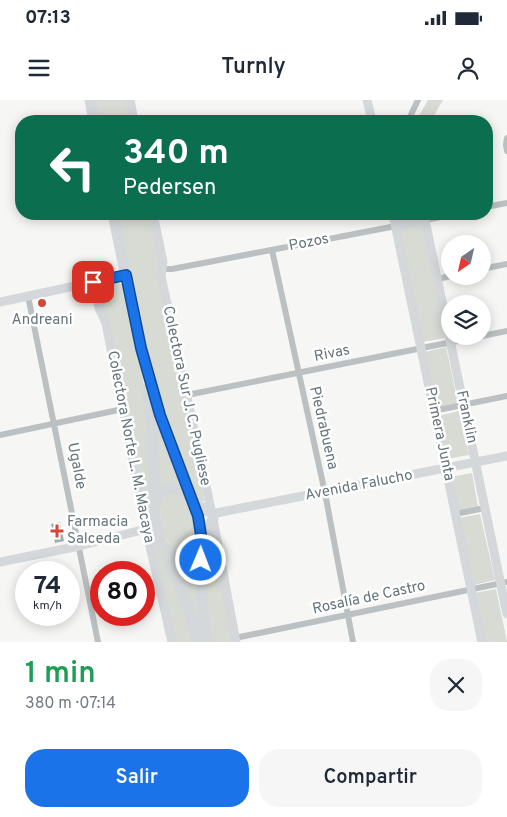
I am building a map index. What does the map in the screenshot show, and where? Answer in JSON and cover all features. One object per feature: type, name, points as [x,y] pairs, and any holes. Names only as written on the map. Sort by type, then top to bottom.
[{"type":"highway","points":[[90,100],[93,115]]},
{"type":"highway","points":[[114,220],[141,348],[153,433],[155,506],[158,530],[188,607],[198,642]]},
{"type":"highway","points":[[141,348],[165,428],[193,503],[201,536],[201,595],[206,642]]},
{"type":"highway","points":[[170,488],[182,490],[193,503],[211,515],[211,524],[204,528],[193,550],[183,555],[172,554],[156,538],[149,534],[146,528],[155,506],[160,494],[170,488]]},
{"type":"main road","points":[[130,100],[133,115]]},
{"type":"main road","points":[[367,100],[371,115]]},
{"type":"main road","name":"Colectora Sur J. C. Pugliese","points":[[154,220],[162,267],[161,276],[236,640]]},
{"type":"main road","name":"Primera Junta","points":[[394,220],[482,642]]},
{"type":"main road","name":"Pozos","points":[[396,226],[425,220]]},
{"type":"main road","name":"Franklin","points":[[425,220],[441,295]]},
{"type":"main road","points":[[0,302],[126,275]]},
{"type":"main road","name":"Colectora Norte L. M. Macaya","points":[[93,282],[99,308],[106,323],[146,528],[172,642]]},
{"type":"main road","name":"Franklin","points":[[451,345],[485,508],[504,583],[507,614]]},
{"type":"main road","name":"Avenida Falucho","points":[[211,515],[507,456]]},
{"type":"main road","points":[[0,562],[79,546],[146,528]]},
{"type":"street","points":[[411,115],[418,100]]},
{"type":"street","points":[[506,139],[507,151]]},
{"type":"street","points":[[493,206],[507,203]]},
{"type":"street","name":"Pozos","points":[[162,267],[172,269],[396,226]]},
{"type":"street","name":"Piedrabuena","points":[[272,250],[325,493],[353,642]]},
{"type":"street","points":[[491,267],[507,264]]},
{"type":"street","name":"Ugalde","points":[[28,296],[98,642]]},
{"type":"street","name":"Rivas","points":[[491,334],[507,331]]},
{"type":"street","name":"Rivas","points":[[187,396],[441,345]]},
{"type":"street","points":[[433,411],[507,396]]},
{"type":"street","points":[[0,435],[123,409]]},
{"type":"street","points":[[455,514],[485,508]]},
{"type":"street","name":"Rosalía de Castro","points":[[236,640],[504,583]]},
{"type":"shaded area","points":[[95,100],[126,100],[129,115],[98,115]]},
{"type":"shaded area","points":[[428,100],[443,100],[434,115],[419,115]]},
{"type":"shaded area","points":[[119,220],[150,220],[159,261],[159,279],[203,494],[204,501],[202,502],[197,498],[189,484],[151,373]]},
{"type":"shaded area","points":[[396,220],[413,220],[397,223]]},
{"type":"shaded area","points":[[422,223],[441,318],[441,339],[422,342],[399,228]]},
{"type":"shaded area","points":[[116,281],[125,289],[143,379],[149,421],[150,507],[148,513],[146,513],[98,288],[102,284]]},
{"type":"shaded area","points":[[446,347],[458,403],[437,407],[425,352]]},
{"type":"shaded area","points":[[153,401],[184,486],[157,492]]},
{"type":"shaded area","points":[[459,411],[469,455],[447,459],[438,416]]},
{"type":"shaded area","points":[[472,473],[478,507],[458,511],[451,477]]},
{"type":"shaded area","points":[[167,493],[180,493],[193,515],[196,530],[194,538],[191,545],[184,551],[172,549],[161,529],[160,504]]},
{"type":"shaded area","points":[[480,514],[495,580],[474,585],[459,518]]},
{"type":"shaded area","points":[[209,531],[211,531],[234,642],[209,642],[203,541]]},
{"type":"shaded area","points":[[155,542],[164,557],[195,642],[174,642],[154,549]]},
{"type":"shaded area","points":[[198,550],[203,642],[171,557]]},
{"type":"shaded area","points":[[496,589],[507,642],[485,642],[475,593]]},
{"type":"building","name":"Farmacia Salceda","points":[[60,522],[64,541],[55,543],[51,524]]},
{"type":"place","name":"Andreani","points":[[42,303]]},
{"type":"place","name":"Farmacia Salceda","points":[[57,531]]},
{"type":"route","points":[[93,282],[126,275],[141,348],[160,415],[198,516],[201,535],[201,560]]}]
